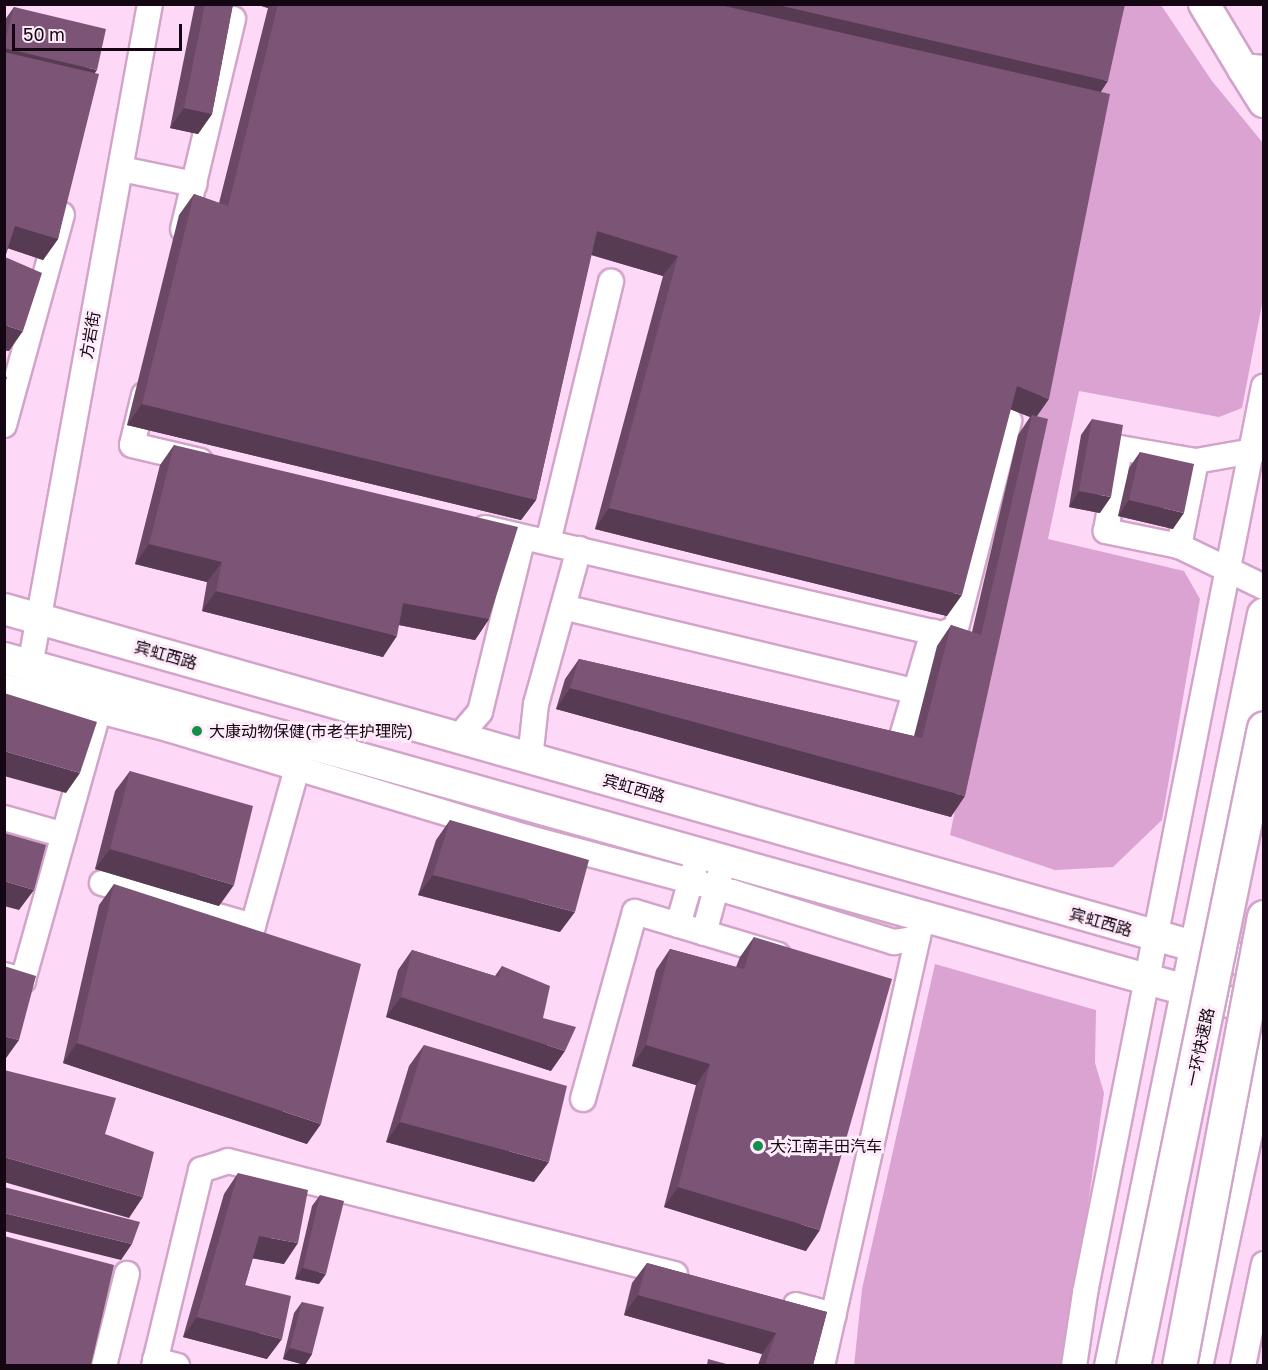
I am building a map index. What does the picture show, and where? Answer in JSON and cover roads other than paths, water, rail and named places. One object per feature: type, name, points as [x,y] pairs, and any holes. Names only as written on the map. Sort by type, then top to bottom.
[{"type":"highway","points":[[1111,1365],[1263,614]]},
{"type":"highway","name":"一环快速路","points":[[1133,1365],[1263,728]]},
{"type":"highway","points":[[1179,1365],[1263,917]]},
{"type":"highway","points":[[1195,1365],[1263,1044]]},
{"type":"main road","points":[[1204,4],[1253,70],[1263,102]]},
{"type":"main road","name":"宾虹西路","points":[[4,609],[1195,949],[1263,966]]},
{"type":"main road","points":[[17,662],[102,699],[300,755],[711,856],[920,926],[1147,978],[1263,1012]]},
{"type":"street","name":"方岩街","points":[[17,662],[38,619],[150,4]]},
{"type":"street","points":[[178,252],[233,19]]},
{"type":"street","points":[[121,169],[194,184]]},
{"type":"street","points":[[4,425],[11,379],[67,198]]},
{"type":"street","points":[[548,542],[611,281]]},
{"type":"street","points":[[148,377],[132,445],[224,466]]},
{"type":"street","points":[[1074,1365],[1227,568],[1257,449],[1263,386]]},
{"type":"street","points":[[466,523],[942,634],[956,628],[1009,421]]},
{"type":"street","points":[[1257,449],[1196,461],[1120,447],[1106,531],[1179,546],[1263,587]]},
{"type":"street","points":[[1179,546],[1196,461]]},
{"type":"street","points":[[458,738],[480,712],[523,537]]},
{"type":"street","points":[[530,759],[536,704],[579,549]]},
{"type":"street","points":[[563,607],[914,691]]},
{"type":"street","points":[[901,740],[933,632]]},
{"type":"street","points":[[4,686],[102,699],[22,980],[4,975]]},
{"type":"street","points":[[102,883],[253,927],[300,755],[529,838],[716,888],[894,942],[920,926]]},
{"type":"street","points":[[4,818],[64,835]]},
{"type":"street","points":[[678,925],[691,881],[711,856]]},
{"type":"street","points":[[704,933],[716,888],[711,856]]},
{"type":"street","points":[[583,1099],[635,912],[801,962]]},
{"type":"street","points":[[822,1365],[920,926]]},
{"type":"street","points":[[162,1364],[201,1170],[228,1161],[697,1280]]},
{"type":"street","points":[[1243,1365],[1263,1264]]},
{"type":"street","points":[[104,1365],[127,1274]]},
{"type":"street","points":[[777,1300],[834,1315]]},
{"type":"place","name":"大康动物保健(市老年护理院)","points":[[197,731]]},
{"type":"place","name":"大江南丰田汽车","points":[[758,1146]]}]
